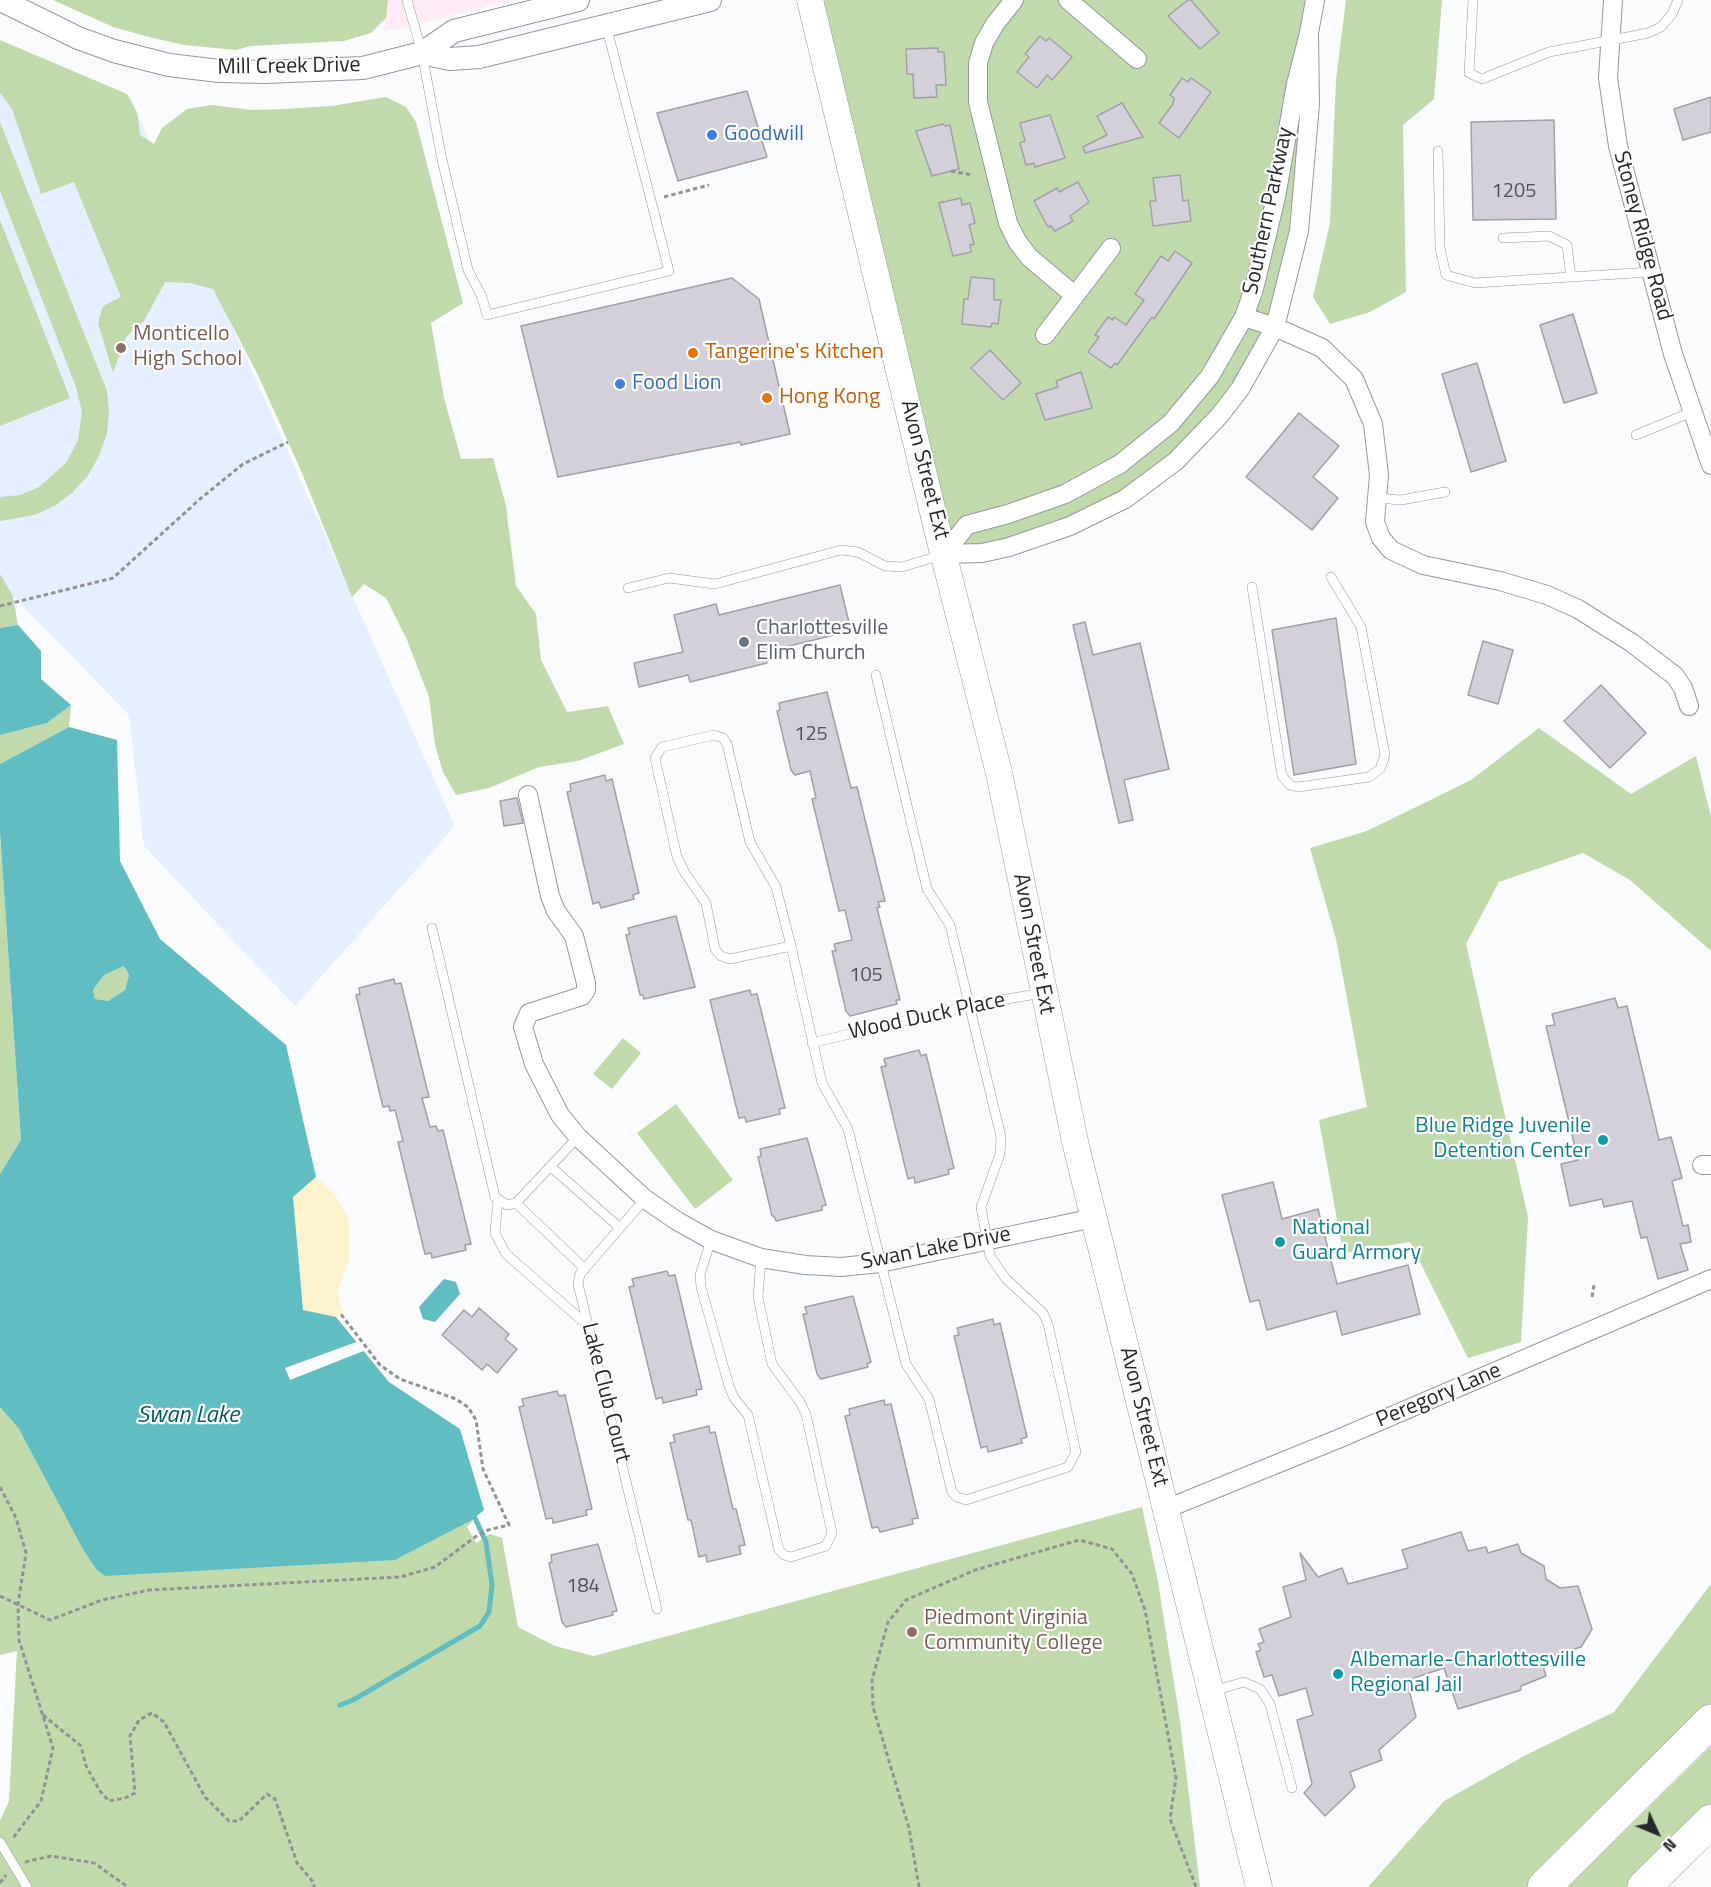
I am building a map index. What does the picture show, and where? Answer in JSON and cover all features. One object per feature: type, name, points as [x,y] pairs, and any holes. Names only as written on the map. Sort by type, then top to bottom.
[{"type":"highway","points":[[1544,1887],[1711,1721]]},
{"type":"highway","points":[[1644,1887],[1711,1821]]},
{"type":"main road","name":"Avon Street Ext","points":[[810,0],[999,773],[1043,993],[1094,1218],[1259,1887]]},
{"type":"street","name":"Mill Creek Drive","points":[[1,0],[78,38],[114,51],[169,65],[219,71],[363,68],[422,53],[454,31],[578,0]]},
{"type":"street","points":[[422,53],[464,59],[710,0]]},
{"type":"street","points":[[1014,0],[995,24],[984,43],[978,63],[978,102],[1008,223],[1017,241],[1029,257],[1074,295]]},
{"type":"street","points":[[1068,0],[1137,58]]},
{"type":"street","name":"Southern Parkway","points":[[944,554],[967,525],[1008,514],[1065,494],[1094,480],[1148,444],[1191,401],[1216,366],[1244,317],[1263,258],[1296,84],[1315,0]]},
{"type":"street","name":"Stoney Ridge Road","points":[[1613,0],[1608,78],[1616,137],[1651,272],[1692,412],[1711,465]]},
{"type":"street","name":"Southern Parkway","points":[[944,554],[982,553],[1009,547],[1070,526],[1125,499],[1176,461],[1221,415],[1240,389],[1275,327],[1299,231],[1310,104],[1309,33]]},
{"type":"street","points":[[1045,335],[1111,248]]},
{"type":"street","points":[[1244,317],[1275,327],[1322,348],[1354,379],[1365,399],[1378,449],[1375,522],[1381,538],[1391,550],[1423,565],[1500,581],[1547,595],[1578,609],[1632,643],[1675,676],[1683,688],[1689,706]]},
{"type":"street","name":"Swan Lake Drive","points":[[528,795],[550,897],[556,911],[574,936],[586,983],[582,996],[529,1013],[523,1027],[534,1064],[547,1093],[578,1137],[645,1199],[711,1240],[761,1258],[805,1265],[841,1267],[880,1263],[1094,1218]]},
{"type":"street","name":"Peregory Lane","points":[[1166,1509],[1338,1439],[1711,1279]]},
{"type":"lane","points":[[407,0],[422,53],[441,155],[468,270],[482,297],[487,315],[669,271],[606,26]]},
{"type":"lane","points":[[1473,0],[1469,74],[1482,79],[1549,52],[1648,33],[1661,27],[1672,14],[1678,0]]},
{"type":"lane","points":[[1438,150],[1440,248],[1446,275],[1475,283],[1651,272]]},
{"type":"lane","points":[[1503,238],[1549,236],[1566,245],[1571,277]]},
{"type":"lane","points":[[1636,435],[1692,412]]},
{"type":"lane","points":[[1377,498],[1411,499],[1445,492]]},
{"type":"lane","points":[[628,588],[669,578],[715,584],[841,550],[858,552],[885,566],[902,567],[944,554]]},
{"type":"lane","points":[[1252,587],[1282,776],[1290,785],[1298,787],[1369,777],[1380,770],[1385,755],[1362,627],[1330,577]]},
{"type":"lane","points":[[791,946],[730,959],[721,956],[716,949],[706,903],[677,857],[655,758],[662,747],[714,735],[723,738],[727,744],[750,842],[776,887],[791,946],[822,1083],[848,1129],[906,1364],[929,1399],[952,1492],[957,1497],[966,1500],[1068,1467],[1076,1452],[1048,1324],[1043,1312],[999,1271],[990,1256],[981,1207],[1000,1154],[1001,1137],[950,925],[927,889],[876,675]]},
{"type":"lane","points":[[432,928],[495,1197],[507,1205],[516,1203],[578,1137]]},
{"type":"lane","name":"Wood Duck Place","points":[[812,1042],[970,1005],[1043,993]]},
{"type":"lane","points":[[550,1166],[620,1228]]},
{"type":"lane","points":[[516,1203],[585,1269],[645,1199]]},
{"type":"lane","points":[[498,1200],[495,1233],[506,1254],[587,1324]]},
{"type":"lane","points":[[711,1240],[700,1275],[701,1287],[729,1386],[734,1398],[748,1415],[779,1550],[791,1557],[826,1546],[832,1533],[806,1414],[772,1364],[758,1297],[761,1258]]},
{"type":"lane","name":"Lake Club Court","points":[[585,1269],[578,1284],[616,1433],[657,1610]]},
{"type":"lane","points":[[1211,1692],[1244,1682],[1260,1689],[1270,1704],[1292,1788]]},
{"type":"lane","points":[[2,1846],[27,1887]]},
{"type":"path","points":[[951,171],[972,175]]},
{"type":"path","points":[[651,200],[709,185]]},
{"type":"path","points":[[0,606],[113,578],[200,499],[243,464],[288,442]]},
{"type":"path","points":[[1592,1297],[1594,1284]]},
{"type":"path","points":[[0,1596],[50,1620],[102,1600],[149,1590],[400,1577],[435,1567],[475,1537],[488,1530],[508,1526],[483,1469],[476,1420],[468,1407],[456,1399],[400,1379],[380,1365],[340,1313]]},
{"type":"path","points":[[0,1486],[16,1518],[26,1553],[18,1604],[19,1640],[53,1748],[40,1801],[2,1846]]},
{"type":"path","points":[[919,1887],[909,1828],[873,1707],[872,1680],[888,1622],[906,1600],[975,1570],[1079,1540],[1112,1549],[1132,1574],[1142,1601],[1176,1778],[1170,1819],[1196,1887]]},
{"type":"path","points":[[43,1715],[81,1746],[86,1766],[100,1791],[109,1801],[125,1798],[135,1793],[130,1736],[140,1720],[152,1713],[164,1722],[205,1797],[229,1821],[239,1821],[267,1794],[275,1799],[297,1863],[314,1883],[314,1887]]},
{"type":"path","points":[[0,1883],[14,1865],[51,1856],[94,1863],[128,1887]]},
{"type":"shaded area","points":[[388,0],[516,0],[384,32]]},
{"type":"shaded area","name":"Monticello High School","points":[[0,41],[131,100],[455,826],[295,1006],[144,846],[129,715],[14,597],[0,601]]},
{"type":"green space","points":[[53,0],[388,0],[386,18],[371,33],[344,41],[251,46],[236,50],[184,45],[149,37],[113,27]]},
{"type":"green space","points":[[810,0],[1315,0],[1310,104],[1275,327],[1197,440],[1070,526],[944,554]]},
{"type":"green space","points":[[1346,0],[1442,0],[1434,99],[1403,125],[1406,292],[1370,312],[1330,324],[1313,297],[1330,223],[1336,80]]},
{"type":"green space","points":[[0,40],[127,94],[137,112],[140,135],[154,144],[162,128],[187,109],[211,105],[252,110],[285,109],[331,106],[386,97],[406,107],[416,122],[463,303],[431,323],[444,398],[461,459],[493,458],[506,506],[516,586],[536,614],[541,660],[567,712],[608,706],[624,744],[578,761],[539,767],[489,788],[456,795],[443,772],[435,745],[429,697],[407,640],[386,598],[364,584],[352,597],[302,473],[258,375],[213,289],[190,283],[165,282],[144,321],[126,337],[113,373],[98,323],[103,306],[121,297],[74,182],[41,194],[12,109],[0,93]]},
{"type":"green space","points":[[0,122],[107,391],[109,412],[107,433],[99,456],[89,474],[73,492],[56,505],[35,515],[0,521],[0,497],[20,495],[39,487],[66,463],[78,440],[82,412],[76,387],[0,191]]},
{"type":"green space","points":[[0,220],[70,398],[0,426]]},
{"type":"green space","points":[[0,574],[13,596],[18,625],[0,628]]},
{"type":"green space","points":[[71,705],[69,727],[0,764],[0,735],[47,723]]},
{"type":"green space","points":[[1539,728],[1631,794],[1696,756],[1711,817],[1711,951],[1630,880],[1583,853],[1499,882],[1466,944],[1528,1217],[1521,1342],[1468,1358],[1410,1242],[1343,1253],[1319,1120],[1367,1107],[1336,939],[1310,848],[1367,831],[1471,780]]},
{"type":"green space","points":[[0,832],[21,1140],[0,1174]]},
{"type":"green space","points":[[124,966],[129,975],[125,990],[108,1001],[95,999],[93,990],[104,975]]},
{"type":"green space","points":[[623,1038],[641,1053],[612,1089],[593,1074]]},
{"type":"green space","points":[[676,1104],[733,1180],[695,1209],[637,1133]]},
{"type":"green space","name":"Piedmont Virginia Community College","points":[[0,1407],[19,1429],[395,1560],[475,1518],[467,1527],[476,1543],[490,1534],[502,1538],[518,1627],[555,1646],[594,1656],[1142,1507],[1158,1582],[1180,1721],[1200,1887],[0,1887],[0,1821],[9,1801],[17,1651],[0,1655]]},
{"type":"green space","points":[[1711,1584],[1711,1721],[1544,1887],[1368,1887],[1444,1801],[1526,1755],[1614,1712]]},
{"type":"green space","points":[[1711,1746],[1711,1811],[1636,1887],[1568,1887]]},
{"type":"sand","points":[[316,1177],[335,1194],[349,1220],[349,1260],[338,1291],[340,1304],[344,1310],[336,1317],[303,1310],[293,1197]]},
{"type":"water","points":[[18,625],[41,651],[41,679],[71,705],[47,723],[0,735],[0,628]]},
{"type":"water","name":"Swan Lake","points":[[69,727],[117,740],[120,861],[160,939],[286,1045],[316,1177],[293,1197],[303,1310],[336,1317],[389,1382],[460,1429],[484,1510],[472,1520],[395,1560],[105,1576],[97,1570],[84,1551],[19,1429],[0,1407],[0,1174],[21,1140],[0,832],[0,764]],"holes":[[[124,966],[129,975],[125,990],[108,1001],[95,999],[93,990],[104,975]]]},
{"type":"water","points":[[444,1279],[456,1282],[460,1294],[435,1322],[423,1319],[419,1307]]},
{"type":"pier","points":[[359,1341],[366,1350],[290,1380],[285,1368]]},
{"type":"building","points":[[1191,0],[1219,33],[1200,49],[1168,16]]},
{"type":"building","points":[[1040,36],[1046,41],[1049,38],[1072,57],[1052,80],[1047,75],[1037,88],[1017,72],[1029,57],[1025,54]]},
{"type":"building","points":[[938,48],[938,52],[944,52],[946,85],[936,85],[937,97],[914,98],[913,74],[907,74],[906,49]]},
{"type":"building","points":[[1182,78],[1188,82],[1191,78],[1211,92],[1179,138],[1159,123],[1173,104],[1174,98],[1170,95]]},
{"type":"building","name":"Goodwill","points":[[747,91],[767,157],[678,181],[657,113]]},
{"type":"building","points":[[1711,97],[1711,132],[1683,140],[1674,109]]},
{"type":"building","points":[[1122,103],[1143,137],[1085,153],[1083,147],[1107,135],[1097,116]]},
{"type":"building","points":[[1050,115],[1065,158],[1035,167],[1034,163],[1026,165],[1020,143],[1025,141],[1020,123]]},
{"type":"building","points":[[1554,120],[1556,219],[1473,220],[1471,122]]},
{"type":"building","points":[[943,124],[950,125],[959,169],[932,176],[916,131]]},
{"type":"building","points":[[1180,175],[1183,201],[1188,200],[1191,221],[1153,226],[1150,201],[1156,201],[1153,178]]},
{"type":"building","points":[[1078,182],[1089,202],[1070,216],[1073,221],[1055,231],[1051,226],[1048,227],[1034,201],[1057,188],[1059,192]]},
{"type":"building","points":[[961,198],[962,205],[970,203],[975,223],[969,225],[974,244],[970,245],[971,252],[953,256],[939,203]]},
{"type":"building","points":[[1175,251],[1192,263],[1154,319],[1152,317],[1117,365],[1115,363],[1111,368],[1088,352],[1099,337],[1095,335],[1108,317],[1113,320],[1114,317],[1126,325],[1144,300],[1135,294],[1161,256],[1168,261]]},
{"type":"building","points":[[971,277],[994,279],[994,300],[1001,300],[998,324],[992,323],[991,327],[962,324],[964,299],[968,299]]},
{"type":"building","points":[[732,278],[759,299],[790,434],[741,445],[740,442],[558,477],[521,326]]},
{"type":"building","points":[[1573,314],[1597,393],[1564,403],[1540,325]]},
{"type":"building","points":[[990,350],[1021,383],[1003,400],[971,368]]},
{"type":"building","points":[[1477,363],[1506,461],[1471,472],[1442,374]]},
{"type":"building","points":[[1081,372],[1092,408],[1045,420],[1036,394],[1058,387],[1056,381]]},
{"type":"building","points":[[1299,413],[1339,446],[1313,477],[1338,498],[1312,530],[1246,477]]},
{"type":"building","name":"Charlottesville Elim Church","points":[[840,585],[851,631],[764,652],[767,663],[690,682],[688,675],[639,687],[634,663],[683,652],[674,615],[716,604],[719,615]]},
{"type":"building","points":[[1336,618],[1356,764],[1294,775],[1272,630]]},
{"type":"building","points":[[1085,622],[1093,655],[1140,643],[1169,769],[1124,780],[1133,820],[1119,823],[1073,625]]},
{"type":"building","points":[[1483,641],[1513,650],[1498,704],[1468,695]]},
{"type":"building","points":[[1601,685],[1646,733],[1610,768],[1564,721]]},
{"type":"building","points":[[827,692],[851,788],[857,787],[885,901],[878,902],[880,907],[877,908],[900,1000],[896,1000],[897,1004],[850,1016],[846,1011],[832,951],[836,951],[834,944],[852,940],[845,910],[839,911],[812,799],[816,798],[810,771],[795,775],[791,770],[777,711],[780,710],[779,703]]},
{"type":"building","points":[[605,775],[606,781],[612,779],[639,893],[633,895],[634,899],[601,908],[599,902],[593,904],[567,792],[571,791],[570,784]]},
{"type":"building","points":[[517,798],[523,823],[504,826],[500,801]]},
{"type":"building","points":[[676,916],[695,987],[644,999],[643,995],[640,995],[626,935],[630,934],[628,928]]},
{"type":"building","points":[[394,979],[395,984],[401,983],[429,1097],[422,1098],[430,1127],[436,1126],[438,1131],[443,1130],[471,1244],[465,1245],[466,1250],[432,1258],[431,1253],[425,1254],[398,1142],[403,1141],[395,1110],[390,1111],[389,1106],[383,1107],[356,995],[360,994],[359,988]]},
{"type":"building","points":[[750,990],[751,995],[757,994],[785,1108],[779,1109],[780,1114],[746,1122],[745,1117],[739,1118],[710,1000]]},
{"type":"building","name":"Blue Ridge Juvenile Detention Center","points":[[1615,998],[1618,1008],[1627,1006],[1659,1140],[1671,1137],[1682,1178],[1672,1181],[1683,1226],[1688,1225],[1691,1242],[1680,1244],[1688,1270],[1658,1279],[1647,1237],[1641,1238],[1632,1201],[1604,1207],[1602,1199],[1570,1206],[1561,1164],[1578,1160],[1546,1026],[1555,1025],[1552,1014]]},
{"type":"building","points":[[919,1050],[921,1056],[926,1054],[954,1168],[948,1170],[949,1174],[915,1183],[914,1177],[908,1179],[881,1067],[886,1066],[884,1059]]},
{"type":"building","points":[[807,1138],[826,1205],[822,1206],[822,1210],[776,1221],[772,1216],[758,1157],[761,1156],[760,1149]]},
{"type":"building","name":"National Guard Armory","points":[[1273,1182],[1282,1219],[1318,1209],[1337,1284],[1408,1265],[1420,1314],[1342,1335],[1336,1311],[1267,1330],[1259,1300],[1250,1302],[1222,1195]]},
{"type":"building","points":[[667,1271],[669,1276],[675,1275],[702,1389],[696,1390],[697,1395],[663,1403],[662,1397],[656,1399],[629,1287],[634,1286],[632,1279]]},
{"type":"building","points":[[853,1296],[871,1362],[867,1364],[868,1367],[821,1379],[817,1374],[803,1314],[807,1314],[805,1307]]},
{"type":"building","points":[[479,1308],[509,1334],[505,1339],[517,1349],[497,1373],[487,1364],[482,1370],[442,1335],[464,1310],[472,1317]]},
{"type":"building","points":[[993,1319],[994,1325],[1000,1323],[1027,1437],[1021,1439],[1022,1443],[988,1452],[987,1446],[981,1448],[954,1336],[959,1335],[957,1328]]},
{"type":"building","points":[[557,1391],[559,1396],[565,1395],[592,1509],[586,1510],[587,1515],[553,1523],[552,1518],[546,1519],[519,1407],[524,1406],[522,1399]]},
{"type":"building","points":[[884,1400],[885,1405],[891,1404],[918,1518],[912,1519],[913,1524],[880,1532],[878,1527],[872,1528],[845,1416],[850,1415],[849,1409]]},
{"type":"building","points":[[709,1426],[710,1433],[715,1432],[733,1509],[736,1509],[745,1545],[739,1546],[741,1554],[707,1562],[706,1555],[699,1557],[670,1443],[675,1442],[673,1435]]},
{"type":"building","name":"Albemarle-Charlottesville Regional Jail","points":[[1461,1532],[1468,1551],[1486,1547],[1488,1553],[1518,1544],[1521,1553],[1544,1566],[1546,1579],[1560,1588],[1578,1586],[1592,1629],[1581,1647],[1541,1659],[1546,1676],[1521,1686],[1521,1690],[1458,1709],[1444,1668],[1414,1678],[1416,1687],[1409,1690],[1416,1717],[1379,1750],[1382,1760],[1350,1772],[1355,1787],[1325,1816],[1304,1793],[1312,1784],[1297,1720],[1313,1715],[1306,1688],[1279,1696],[1272,1675],[1264,1677],[1256,1652],[1261,1650],[1258,1644],[1264,1642],[1259,1629],[1291,1617],[1283,1587],[1306,1580],[1300,1553],[1318,1577],[1342,1568],[1348,1584],[1408,1568],[1402,1550]]},
{"type":"building","points":[[598,1544],[617,1611],[612,1612],[613,1615],[566,1627],[562,1622],[549,1563],[552,1562],[551,1555]]},
{"type":"waterway","points":[[340,1705],[353,1700],[480,1626],[489,1612],[492,1585],[486,1542],[475,1518]]},
{"type":"place","name":"Goodwill","points":[[712,135]]},
{"type":"place","name":"Monticello High School","points":[[121,348]]},
{"type":"place","name":"Tangerine's Kitchen","points":[[693,353]]},
{"type":"place","name":"Food Lion","points":[[620,384]]},
{"type":"place","name":"Hong Kong","points":[[767,398]]},
{"type":"place","name":"Charlottesville Elim Church","points":[[744,642]]},
{"type":"place","name":"Blue Ridge Juvenile Detention Center","points":[[1603,1140]]},
{"type":"place","name":"National Guard Armory","points":[[1280,1242]]},
{"type":"place","name":"Piedmont Virginia Community College","points":[[912,1632]]},
{"type":"place","name":"Albemarle-Charlottesville Regional Jail","points":[[1338,1674]]}]
